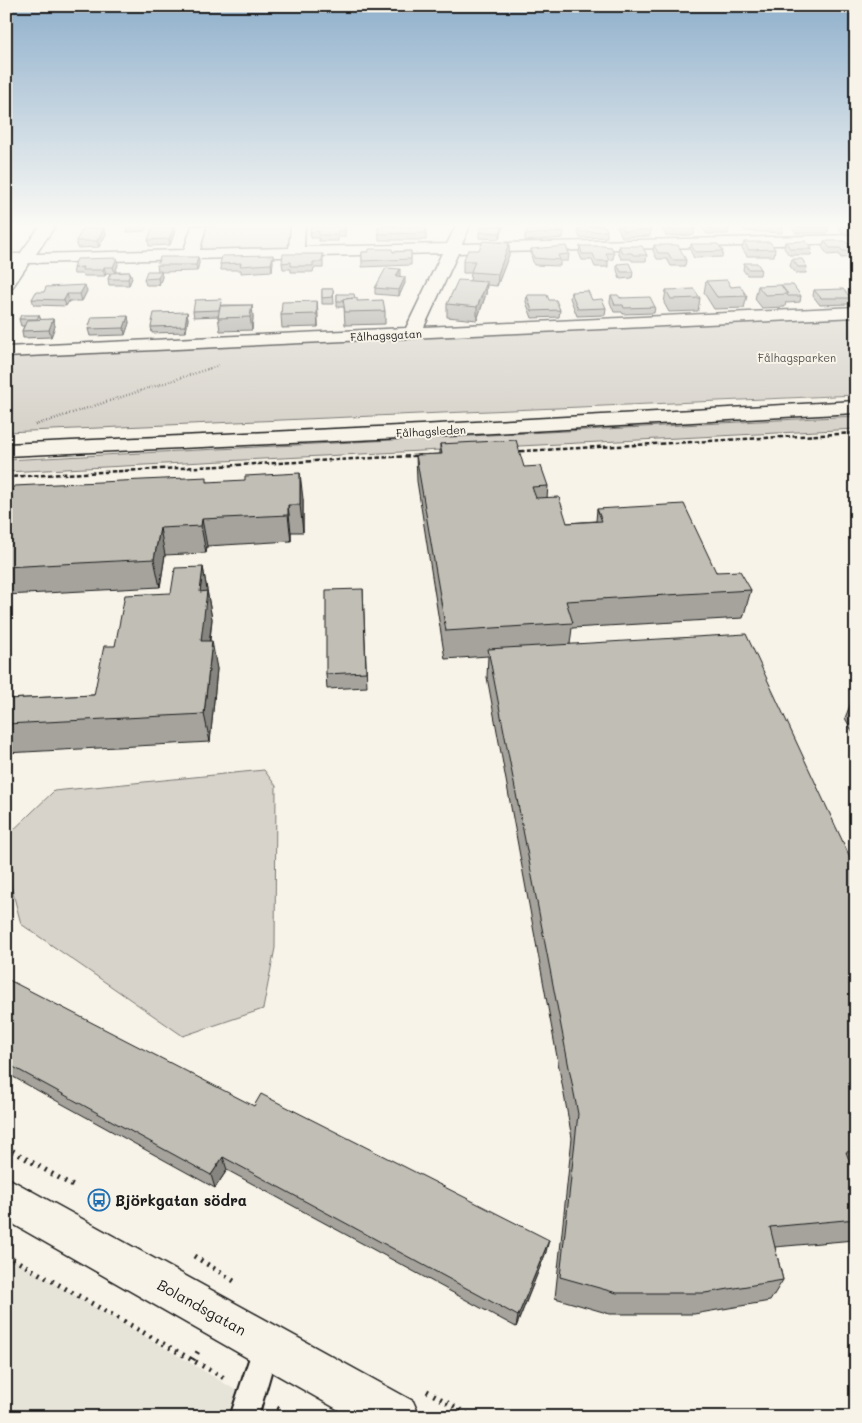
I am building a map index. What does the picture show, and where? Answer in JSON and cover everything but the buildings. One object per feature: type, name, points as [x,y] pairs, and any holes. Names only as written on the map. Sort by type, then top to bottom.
[{"type":"street","points":[[412,334],[432,292]]},
{"type":"street","name":"Fålhagsgatan","points":[[6,352],[856,312]]},
{"type":"street","name":"Fålhagsleden","points":[[6,450],[411,432],[856,407]]},
{"type":"street","name":"Bolandsgatan","points":[[6,1196],[397,1417]]},
{"type":"lane","points":[[248,1405],[266,1343]]},
{"type":"path","points":[[29,426],[226,363]]},
{"type":"path","points":[[6,1147],[74,1186]]},
{"type":"path","points":[[6,1254],[248,1405],[292,1417]]},
{"type":"shaded area","points":[[6,1255],[189,1362],[280,1417],[6,1417]]},
{"type":"green space","name":"Fålhagsparken","points":[[856,312],[856,395],[6,432],[6,352]]},
{"type":"green space","points":[[856,416],[856,429],[6,472],[6,460]]},
{"type":"green space","points":[[264,770],[276,786],[275,948],[263,1009],[183,1036],[21,924],[6,866],[6,837],[54,791]]},
{"type":"railway","points":[[506,452],[856,433]]},
{"type":"railway","points":[[6,477],[431,455]]},
{"type":"place","name":"Björkgatan södra","points":[[99,1200]]}]
